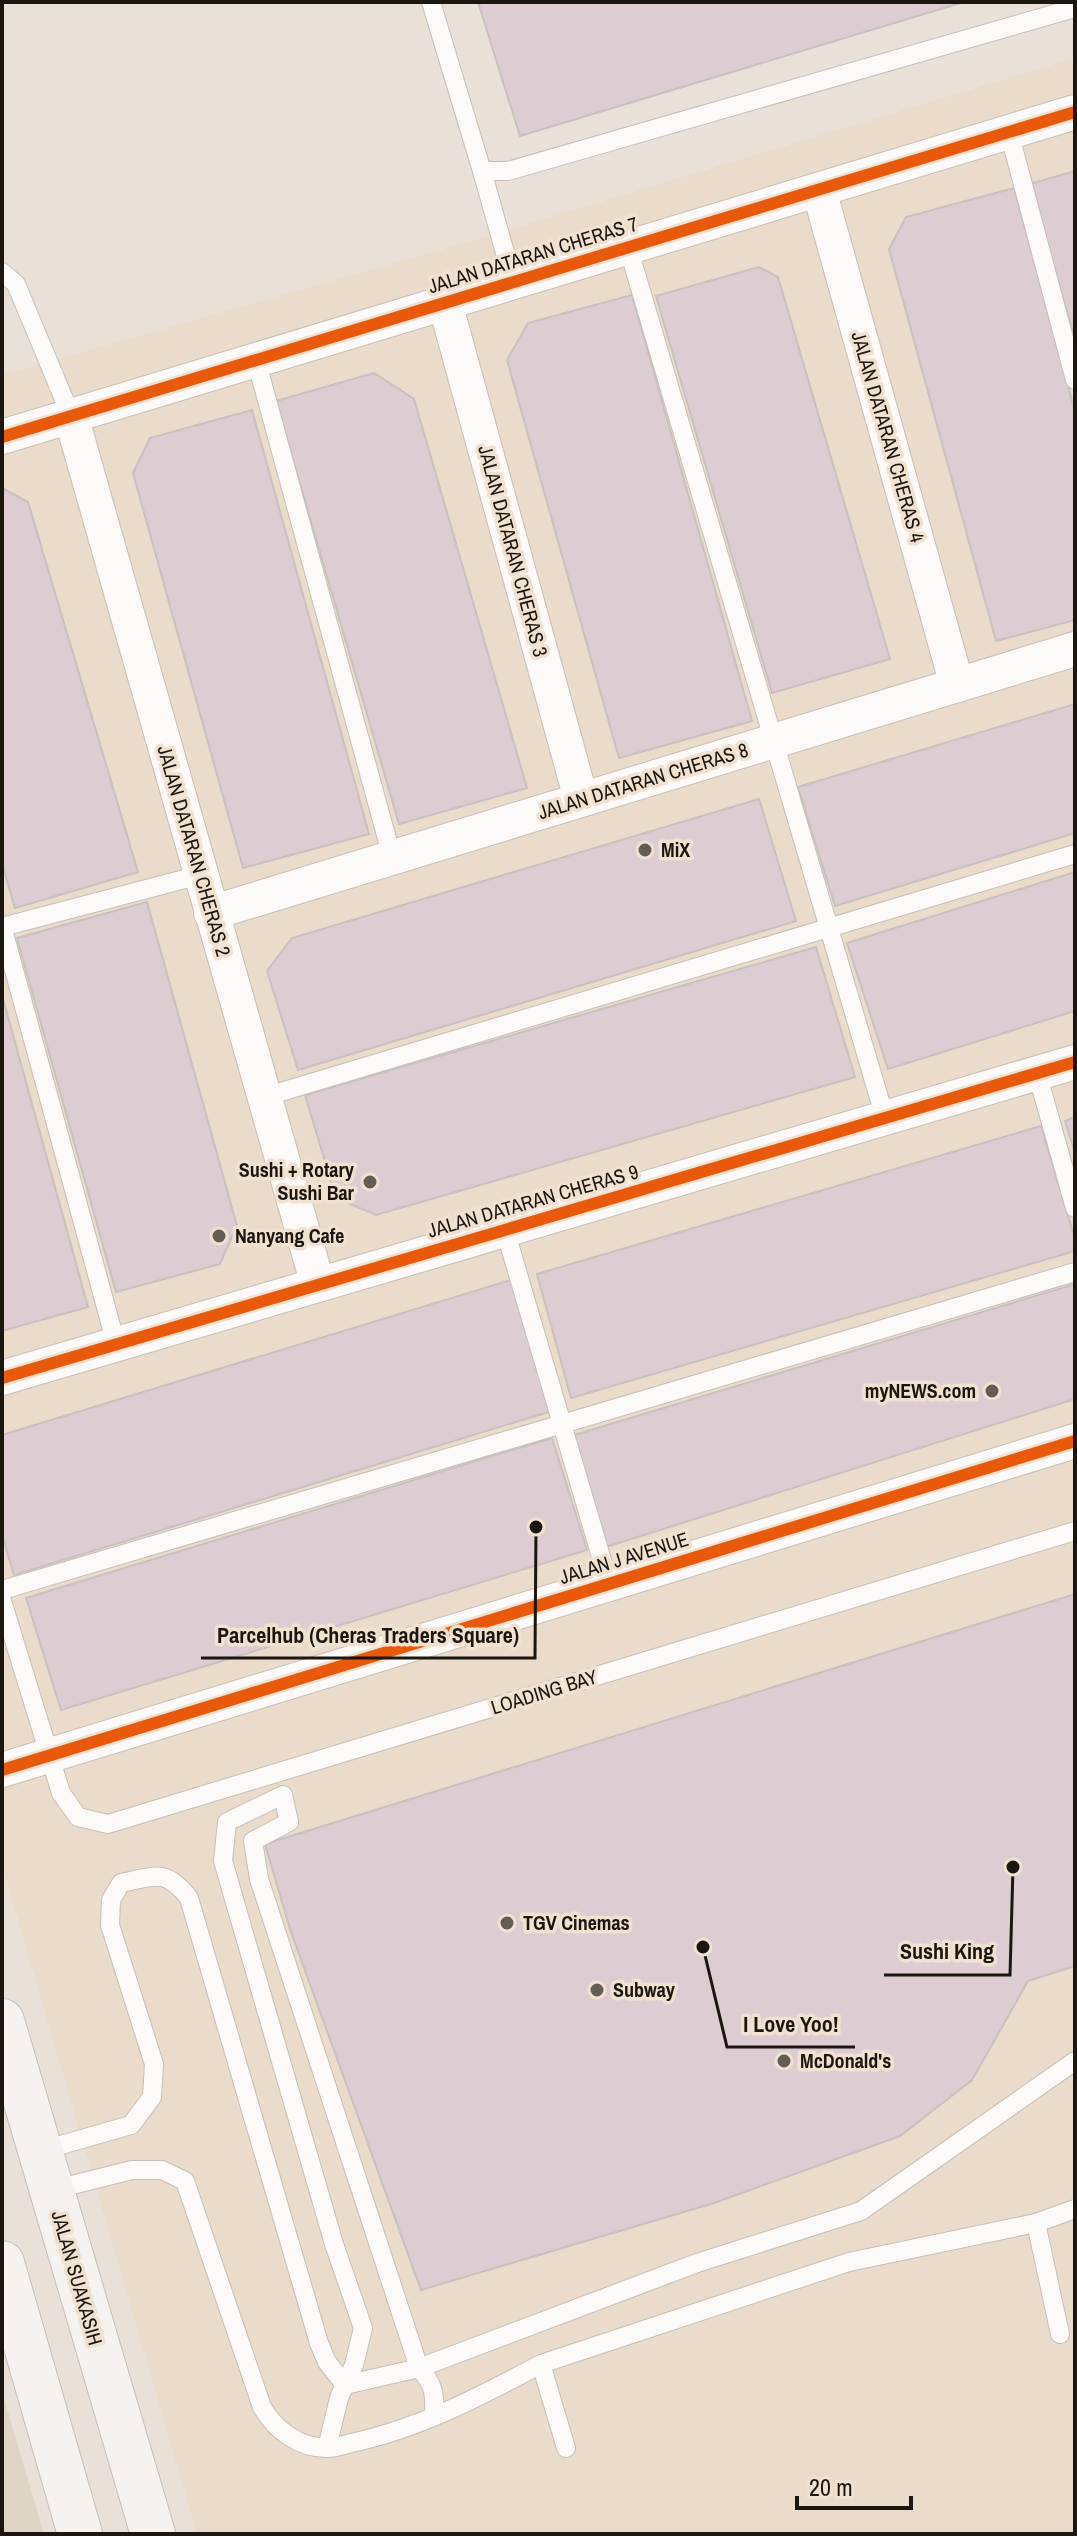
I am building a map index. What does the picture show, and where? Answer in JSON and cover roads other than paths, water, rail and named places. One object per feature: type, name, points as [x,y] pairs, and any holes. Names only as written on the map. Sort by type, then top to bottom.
[{"type":"main road","name":"JALAN SUAKASIH","points":[[2,2021],[153,2534]]},
{"type":"main road","points":[[5,2283],[80,2534]]},
{"type":"street","name":"JALAN DATARAN CHERAS 7","points":[[2,437],[1075,112]]},
{"type":"street","name":"JALAN DATARAN CHERAS 4","points":[[819,190],[957,685]]},
{"type":"street","name":"JALAN DATARAN CHERAS 3","points":[[445,303],[581,799]]},
{"type":"street","name":"JALAN DATARAN CHERAS 2","points":[[71,416],[318,1285]]},
{"type":"street","name":"JALAN DATARAN CHERAS 8","points":[[211,913],[1075,649]]},
{"type":"street","name":"JALAN DATARAN CHERAS 9","points":[[2,1378],[1075,1062]]},
{"type":"street","name":"JALAN J AVENUE","points":[[2,1770],[1075,1441]]},
{"type":"lane","points":[[431,2],[513,281]]},
{"type":"lane","points":[[482,171],[508,171],[1075,8]]},
{"type":"lane","points":[[1009,132],[1075,380]]},
{"type":"lane","points":[[628,247],[885,1118]]},
{"type":"lane","points":[[2,272],[16,284],[71,416]]},
{"type":"lane","points":[[256,360],[392,857]]},
{"type":"lane","points":[[264,1097],[1075,854]]},
{"type":"lane","points":[[116,1344],[2,927],[200,875]]},
{"type":"lane","points":[[1037,1073],[1075,1208]]},
{"type":"lane","points":[[505,1230],[609,1584]]},
{"type":"lane","points":[[2,1590],[1075,1272]]},
{"type":"lane","name":"LOADING BAY","points":[[49,1756],[61,1793],[78,1817],[108,1824],[1075,1531]]},
{"type":"lane","points":[[2,1601],[49,1756]]},
{"type":"lane","points":[[327,2448],[363,2328],[329,2229],[223,1861],[227,1822],[283,1795],[289,1822],[253,1841],[259,1879],[419,2368],[435,2391],[434,2415]]},
{"type":"lane","points":[[46,2171],[131,2125],[152,2097],[154,2064],[110,1925],[111,1900],[121,1883],[158,1876],[175,1882],[189,1898],[319,2343],[327,2362],[345,2385]]},
{"type":"lane","points":[[345,2385],[419,2368],[697,2263],[861,2211],[1075,2061]]},
{"type":"lane","points":[[46,2171],[162,2170],[185,2181],[262,2407],[273,2426],[297,2441],[327,2448],[378,2438],[541,2364],[849,2262],[1036,2223],[1075,2209]]},
{"type":"lane","points":[[1036,2223],[1060,2334]]},
{"type":"lane","points":[[541,2364],[566,2448]]},
{"type":"place","name":"MiX","points":[[645,850]]},
{"type":"place","name":"Sushi + Rotary Sushi Bar","points":[[370,1182]]},
{"type":"place","name":"Nanyang Cafe","points":[[219,1236]]},
{"type":"place","name":"myNEWS.com","points":[[992,1391]]},
{"type":"place","name":"Parcelhub (Cheras Traders Square)","points":[[536,1527]]},
{"type":"place","name":"Sushi King","points":[[1013,1867]]},
{"type":"place","name":"TGV Cinemas","points":[[507,1923]]},
{"type":"place","name":"I Love Yoo!","points":[[703,1947]]},
{"type":"place","name":"Subway","points":[[597,1990]]},
{"type":"place","name":"McDonald's","points":[[784,2061]]}]
